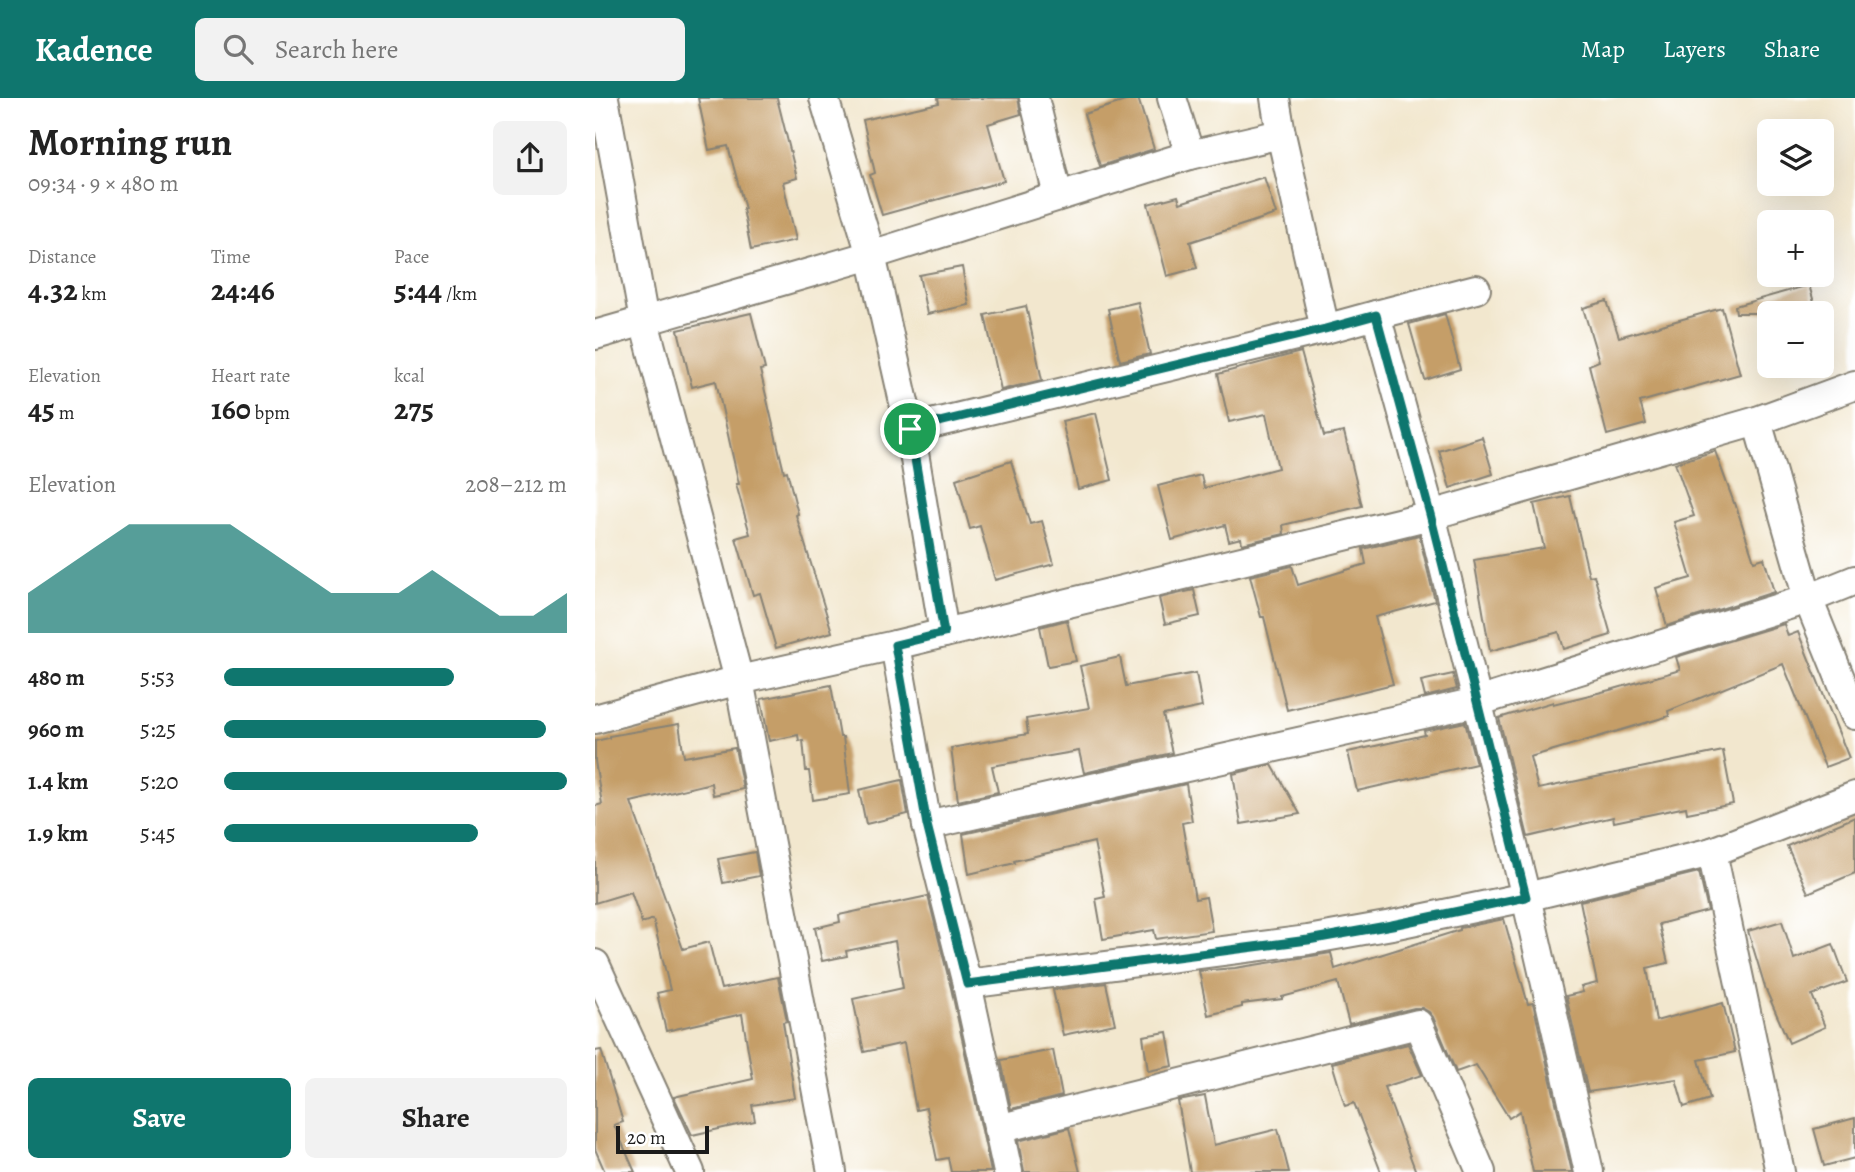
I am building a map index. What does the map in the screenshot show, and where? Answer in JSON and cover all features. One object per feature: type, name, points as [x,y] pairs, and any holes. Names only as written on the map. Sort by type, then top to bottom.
[{"type":"street","points":[[604,98],[644,321],[739,680],[832,1172]]},
{"type":"street","points":[[824,98],[871,255],[910,429],[944,633]]},
{"type":"street","points":[[1034,98],[1058,196]]},
{"type":"street","points":[[1172,98],[1190,155]]},
{"type":"street","points":[[1275,98],[1325,329]]},
{"type":"street","points":[[595,335],[871,255],[1190,155],[1281,134]]},
{"type":"street","points":[[910,429],[1325,329],[1476,289]]},
{"type":"street","points":[[1376,315],[1430,514],[1526,897],[1589,1172]]},
{"type":"street","points":[[595,719],[739,680],[895,645],[1430,514],[1757,421],[1855,385]]},
{"type":"street","points":[[1757,421],[1808,599],[1855,715]]},
{"type":"street","points":[[927,825],[1477,702],[1808,599],[1855,580]]},
{"type":"street","points":[[895,645],[927,825],[967,984],[1008,1172]]},
{"type":"street","points":[[967,984],[1308,940],[1526,897],[1712,852],[1855,796]]},
{"type":"street","points":[[1712,852],[1780,1172]]},
{"type":"street","points":[[595,964],[689,1172]]},
{"type":"street","points":[[998,1129],[1418,1024],[1481,1172]]},
{"type":"building","points":[[698,98],[777,98],[797,178],[783,182],[796,240],[751,250],[745,209],[728,146],[709,150]]},
{"type":"building","points":[[938,98],[1018,98],[1021,114],[988,124],[1004,181],[882,215],[870,175],[875,173],[863,120],[939,103]]},
{"type":"building","points":[[1138,98],[1154,149],[1100,166],[1084,114]]},
{"type":"building","points":[[1264,177],[1276,214],[1190,242],[1197,268],[1167,276],[1148,204],[1178,196],[1180,203]]},
{"type":"building","points":[[962,267],[969,305],[927,314],[919,275]]},
{"type":"building","points":[[1802,287],[1810,287],[1814,301],[1757,301],[1757,313],[1736,313],[1735,306]]},
{"type":"building","points":[[1607,301],[1619,337],[1722,308],[1740,374],[1640,402],[1646,424],[1607,435],[1589,365],[1599,361],[1583,308]]},
{"type":"building","points":[[1138,302],[1150,354],[1120,361],[1108,309]]},
{"type":"building","points":[[1026,306],[1042,380],[1001,390],[985,315]]},
{"type":"building","points":[[751,313],[765,369],[760,370],[784,472],[787,471],[798,514],[796,515],[832,632],[776,648],[760,593],[753,595],[736,538],[750,534],[736,484],[739,484],[716,381],[692,387],[678,330]]},
{"type":"building","points":[[1445,314],[1460,369],[1425,380],[1409,324]]},
{"type":"building","points":[[1301,352],[1324,436],[1344,432],[1362,506],[1283,525],[1284,534],[1242,544],[1241,538],[1229,541],[1225,525],[1172,540],[1158,486],[1201,475],[1204,488],[1278,468],[1266,414],[1229,422],[1218,374]]},
{"type":"building","points":[[1096,413],[1112,480],[1078,489],[1062,421]]},
{"type":"building","points":[[1482,437],[1493,474],[1450,488],[1439,451]]},
{"type":"building","points":[[1715,451],[1754,561],[1764,558],[1774,592],[1667,626],[1656,588],[1691,578],[1674,522],[1694,516],[1675,463]]},
{"type":"building","points":[[1011,461],[1030,524],[1042,521],[1054,564],[995,580],[980,526],[970,529],[956,479]]},
{"type":"building","points":[[1570,496],[1589,576],[1594,575],[1611,635],[1564,649],[1559,632],[1490,651],[1474,560],[1544,548],[1534,504]]},
{"type":"building","points":[[1419,535],[1435,601],[1375,617],[1393,684],[1287,710],[1264,617],[1261,617],[1250,576],[1292,566],[1298,585],[1366,564],[1363,549]]},
{"type":"building","points":[[1194,590],[1200,616],[1165,624],[1159,598]]},
{"type":"building","points":[[1067,620],[1076,661],[1048,666],[1040,627]]},
{"type":"building","points":[[1784,624],[1788,636],[1798,632],[1849,758],[1825,767],[1783,664],[1668,711],[1669,716],[1530,757],[1538,789],[1723,751],[1733,804],[1687,813],[1686,807],[1614,822],[1613,817],[1528,837],[1499,718],[1680,670],[1676,657]]},
{"type":"building","points":[[1120,657],[1126,686],[1196,673],[1202,707],[1163,715],[1172,753],[1084,773],[1079,751],[992,766],[998,792],[958,801],[951,748],[1028,734],[1026,719],[1089,708],[1080,666]]},
{"type":"building","points":[[1453,674],[1457,689],[1425,697],[1421,681]]},
{"type":"building","points":[[831,685],[840,737],[843,737],[850,794],[813,800],[809,771],[806,771],[803,740],[799,741],[798,735],[769,741],[761,699]]},
{"type":"building","points":[[1465,722],[1476,764],[1357,791],[1348,752],[1425,735],[1424,731]]},
{"type":"building","points":[[679,724],[684,757],[735,748],[743,789],[713,795],[711,783],[631,802],[683,949],[709,942],[721,989],[778,977],[787,1021],[783,1022],[795,1098],[752,1105],[755,1121],[692,1135],[674,1097],[753,1079],[742,1014],[666,1031],[657,993],[670,990],[653,919],[642,923],[631,892],[595,903],[595,806],[602,804],[595,761],[595,741],[609,736]]},
{"type":"building","points":[[1272,765],[1300,814],[1241,824],[1233,774]]},
{"type":"building","points":[[902,780],[908,814],[866,824],[859,790]]},
{"type":"building","points":[[1186,784],[1192,821],[1182,823],[1195,899],[1206,897],[1212,931],[1156,939],[1154,930],[1103,939],[1096,899],[1105,897],[1094,842],[969,874],[963,834]]},
{"type":"building","points":[[1855,817],[1855,873],[1808,893],[1787,846]]},
{"type":"building","points":[[755,852],[759,876],[723,883],[718,859]]},
{"type":"building","points":[[1699,872],[1708,911],[1659,924],[1668,963],[1647,968],[1656,1021],[1723,1003],[1735,1052],[1699,1060],[1710,1099],[1684,1107],[1676,1079],[1588,1092],[1566,996],[1583,992],[1581,987],[1597,983],[1580,901]]},
{"type":"building","points":[[928,896],[991,1172],[951,1172],[948,1158],[937,1160],[926,1108],[916,1110],[904,1043],[864,1052],[853,999],[903,988],[895,941],[846,951],[847,956],[822,961],[815,928],[840,922],[839,915]]},
{"type":"building","points":[[1504,919],[1528,1004],[1533,1003],[1572,1172],[1533,1172],[1520,1111],[1509,1118],[1476,1065],[1456,1072],[1433,1017],[1422,1008],[1349,1024],[1338,982],[1282,999],[1242,1004],[1242,1007],[1208,1015],[1199,971],[1331,953],[1335,969],[1460,928]]},
{"type":"building","points":[[1782,921],[1794,959],[1833,944],[1847,982],[1812,995],[1825,1027],[1789,1043],[1766,990],[1748,931]]},
{"type":"building","points":[[1106,983],[1115,1024],[1063,1035],[1053,990]]},
{"type":"building","points":[[1167,1032],[1173,1066],[1148,1071],[1143,1036]]},
{"type":"building","points":[[1408,1044],[1422,1075],[1384,1087],[1416,1172],[1381,1172],[1354,1103],[1345,1106],[1332,1063]]},
{"type":"building","points":[[601,1050],[623,1122],[614,1125],[635,1172],[605,1172],[595,1149],[595,1051]]},
{"type":"building","points":[[1053,1050],[1062,1096],[1011,1109],[1001,1060]]},
{"type":"building","points":[[1205,1096],[1214,1145],[1278,1129],[1289,1172],[1190,1172],[1178,1101]]},
{"type":"building","points":[[1855,1118],[1855,1158],[1824,1166],[1814,1129]]},
{"type":"building","points":[[1069,1128],[1080,1172],[1024,1172],[1018,1141]]},
{"type":"route","points":[[1376,315],[1430,514],[1526,897],[1308,940],[967,984],[927,825],[895,645],[944,633],[910,429],[1376,315]]}]
